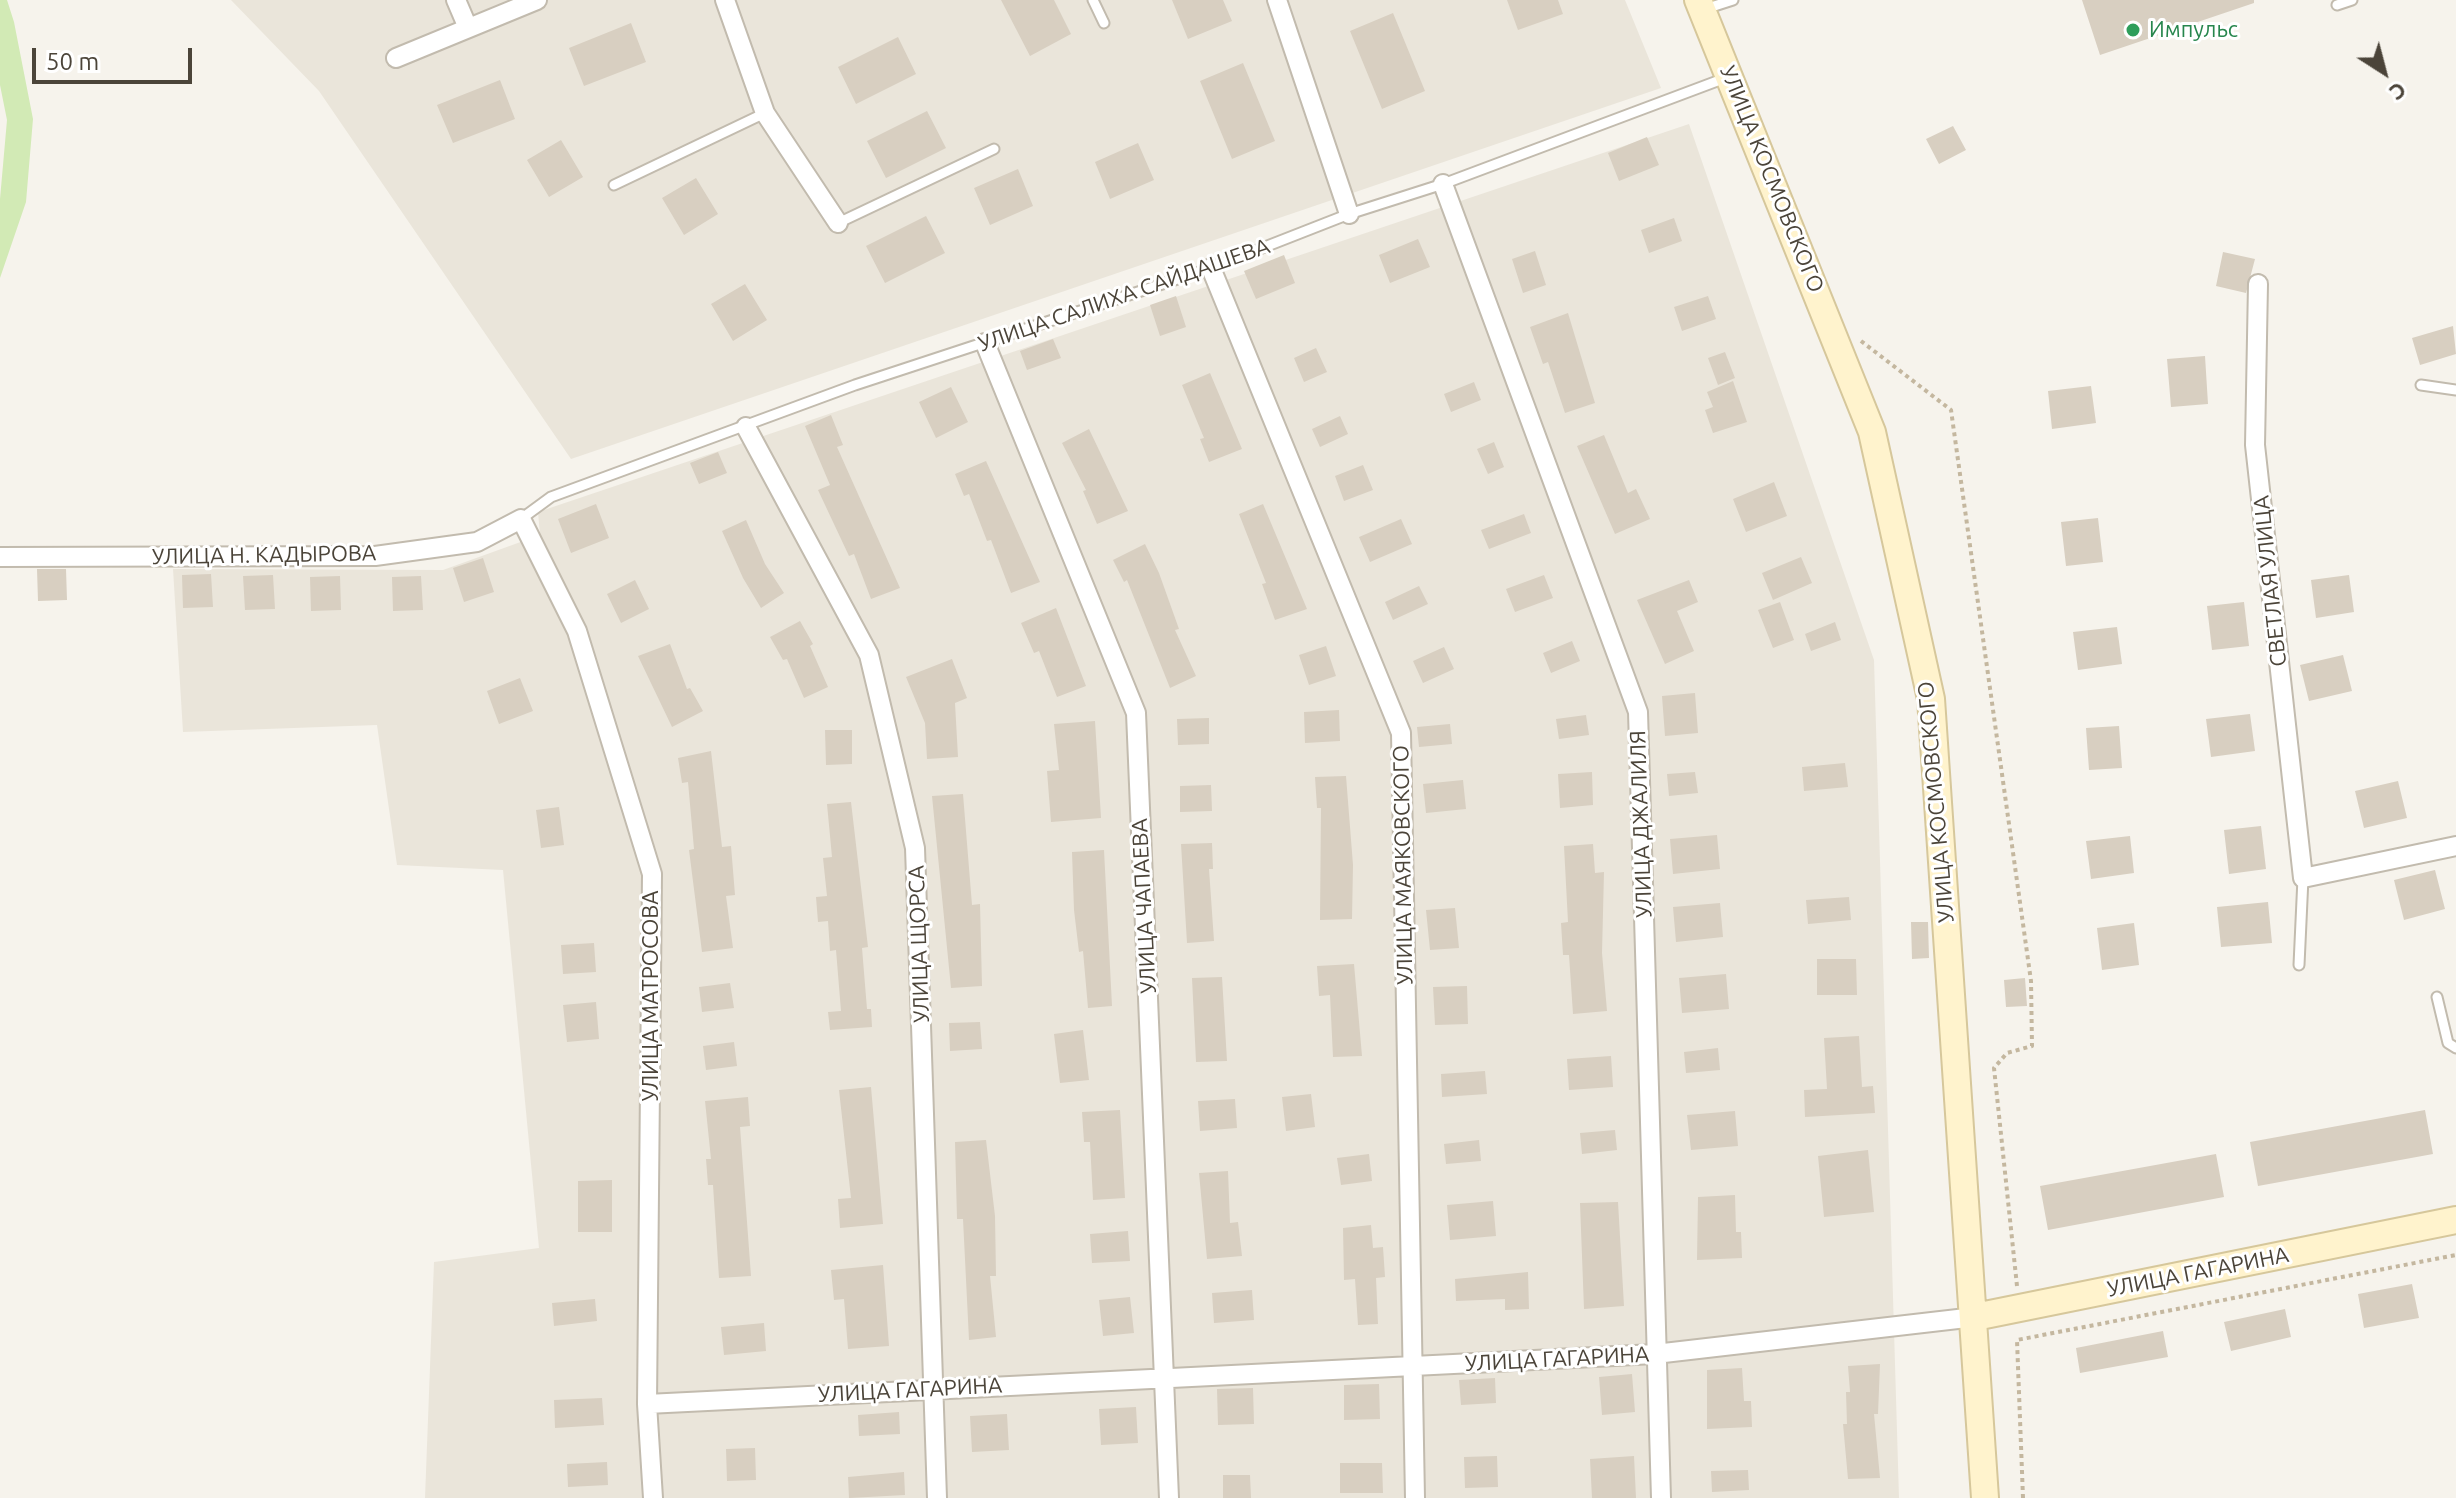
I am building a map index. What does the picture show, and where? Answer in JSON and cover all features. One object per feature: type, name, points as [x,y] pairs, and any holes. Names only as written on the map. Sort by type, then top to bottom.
[{"type":"main road","name":"УЛИЦА КОСМОВСКОГО","points":[[1700,5],[1872,432],[1931,699],[1985,1498]]},
{"type":"main road","name":"УЛИЦА ГАГАРИНА","points":[[1975,1317],[2456,1220]]},
{"type":"street","points":[[456,0],[468,28]]},
{"type":"street","points":[[396,58],[537,0]]},
{"type":"street","points":[[725,0],[765,113],[838,223]]},
{"type":"street","points":[[1277,0],[1349,214]]},
{"type":"street","name":"УЛИЦА ДЖАЛИЛЯ","points":[[1443,184],[1638,712],[1661,1498]]},
{"type":"street","name":"УЛИЦА МАЯКОВСКОГО","points":[[1211,268],[1401,733],[1415,1498]]},
{"type":"street","name":"СВЕТЛАЯ УЛИЦА","points":[[2258,284],[2255,445],[2303,878]]},
{"type":"street","name":"УЛИЦА ЧАПАЕВА","points":[[985,343],[1136,713],[1169,1498]]},
{"type":"street","name":"УЛИЦА ЩОРСА","points":[[746,427],[869,655],[915,848],[937,1498]]},
{"type":"street","name":"УЛИЦА Н. КАДЫРОВА","points":[[0,557],[375,556],[477,542],[521,519]]},
{"type":"street","name":"УЛИЦА МАТРОСОВА","points":[[521,519],[577,631],[652,874],[647,1404],[653,1498]]},
{"type":"street","points":[[2303,878],[2456,846]]},
{"type":"street","name":"УЛИЦА ГАГАРИНА","points":[[647,1404],[1655,1354],[1975,1317]]},
{"type":"lane","points":[[1093,0],[1104,23]]},
{"type":"lane","points":[[1700,5],[1733,0]]},
{"type":"lane","points":[[2337,5],[2352,0]]},
{"type":"lane","name":"УЛИЦА САЛИХА САЙДАШЕВА","points":[[521,519],[551,497],[855,385],[1211,268],[1349,214],[1443,184],[1731,76]]},
{"type":"lane","points":[[614,185],[765,113]]},
{"type":"lane","points":[[838,223],[994,149]]},
{"type":"lane","points":[[2421,385],[2456,390]]},
{"type":"lane","points":[[2299,965],[2303,878]]},
{"type":"lane","points":[[2437,997],[2448,1043],[2456,1048]]},
{"type":"path","points":[[2023,1498],[2017,1340],[2456,1255]]},
{"type":"shaded area","points":[[231,0],[1625,0],[1661,88],[571,459],[319,91]]},
{"type":"shaded area","points":[[1689,124],[1874,660],[1899,1498],[425,1498],[434,1262],[539,1248],[503,870],[397,865],[377,725],[183,732],[173,569],[443,570],[540,535],[538,512]]},
{"type":"green space","points":[[0,0],[7,0],[14,22],[33,119],[26,202],[0,278],[0,199],[7,120],[0,85]]},
{"type":"building","points":[[1001,0],[1054,0],[1071,34],[1030,56]]},
{"type":"building","points":[[1172,0],[1223,0],[1232,21],[1188,39]]},
{"type":"building","points":[[1507,0],[1558,0],[1563,14],[1518,30]]},
{"type":"building","name":"Импульс","points":[[2082,0],[2254,0],[2254,3],[2100,55]]},
{"type":"building","points":[[1393,13],[1425,91],[1382,109],[1350,31]]},
{"type":"building","points":[[631,23],[646,62],[584,86],[569,48]]},
{"type":"building","points":[[898,37],[916,74],[856,104],[838,67]]},
{"type":"building","points":[[1243,63],[1275,141],[1232,159],[1200,81]]},
{"type":"building","points":[[500,80],[515,119],[453,143],[437,105]]},
{"type":"building","points":[[927,111],[946,148],[886,178],[867,141]]},
{"type":"building","points":[[1953,126],[1966,150],[1939,164],[1926,139]]},
{"type":"building","points":[[1647,137],[1659,165],[1619,181],[1608,153]]},
{"type":"building","points":[[561,140],[583,177],[549,197],[527,160]]},
{"type":"building","points":[[1138,143],[1154,180],[1110,199],[1095,162]]},
{"type":"building","points":[[1018,169],[1033,206],[990,225],[974,188]]},
{"type":"building","points":[[696,178],[718,214],[684,235],[662,198]]},
{"type":"building","points":[[926,216],[945,253],[885,283],[866,246]]},
{"type":"building","points":[[1674,218],[1682,241],[1649,253],[1641,230]]},
{"type":"building","points":[[1418,239],[1430,267],[1390,283],[1379,255]]},
{"type":"building","points":[[1535,251],[1546,285],[1523,293],[1512,259]]},
{"type":"building","points":[[2223,252],[2255,259],[2246,293],[2216,286]]},
{"type":"building","points":[[1284,255],[1295,283],[1256,299],[1244,271]]},
{"type":"building","points":[[745,284],[767,320],[733,341],[711,304]]},
{"type":"building","points":[[1176,296],[1186,327],[1160,336],[1150,305]]},
{"type":"building","points":[[1708,296],[1716,319],[1682,331],[1674,307]]},
{"type":"building","points":[[1568,313],[1595,403],[1565,413],[1548,362],[1543,364],[1530,327]]},
{"type":"building","points":[[2453,326],[2456,354],[2420,365],[2412,338]]},
{"type":"building","points":[[1053,339],[1061,358],[1027,370],[1020,351]]},
{"type":"building","points":[[1316,348],[1327,372],[1304,382],[1294,358]]},
{"type":"building","points":[[1725,352],[1735,378],[1718,385],[1708,358]]},
{"type":"building","points":[[2205,356],[2208,404],[2171,407],[2167,359]]},
{"type":"building","points":[[1210,373],[1242,449],[1209,462],[1200,439],[1204,438],[1182,385]]},
{"type":"building","points":[[1733,381],[1747,422],[1713,433],[1705,410],[1713,407],[1707,392]]},
{"type":"building","points":[[1474,382],[1481,400],[1451,412],[1444,394]]},
{"type":"building","points":[[2091,386],[2096,423],[2052,429],[2048,391]]},
{"type":"building","points":[[951,387],[968,422],[936,438],[919,402]]},
{"type":"building","points":[[831,415],[843,445],[837,447],[900,588],[871,599],[854,554],[849,556],[818,490],[830,485],[805,426]]},
{"type":"building","points":[[1340,416],[1348,434],[1320,447],[1312,429]]},
{"type":"building","points":[[1089,429],[1128,511],[1097,524],[1083,491],[1086,490],[1062,443]]},
{"type":"building","points":[[1604,435],[1628,493],[1636,489],[1650,519],[1615,534],[1577,446]]},
{"type":"building","points":[[1494,442],[1504,467],[1488,474],[1477,449]]},
{"type":"building","points":[[718,452],[727,473],[699,484],[690,463]]},
{"type":"building","points":[[986,461],[1040,582],[1011,593],[991,540],[987,541],[969,494],[964,496],[955,474]]},
{"type":"building","points":[[1363,465],[1373,490],[1344,501],[1335,476]]},
{"type":"building","points":[[1774,482],[1787,516],[1746,532],[1733,499]]},
{"type":"building","points":[[596,504],[609,538],[571,553],[558,519]]},
{"type":"building","points":[[1263,504],[1307,609],[1275,620],[1262,584],[1266,583],[1239,514]]},
{"type":"building","points":[[1524,514],[1531,533],[1489,549],[1481,530]]},
{"type":"building","points":[[2098,518],[2103,562],[2066,566],[2061,522]]},
{"type":"building","points":[[1401,519],[1412,544],[1370,562],[1359,537]]},
{"type":"building","points":[[746,520],[765,564],[784,593],[761,608],[743,578],[722,531]]},
{"type":"building","points":[[1145,544],[1179,629],[1175,630],[1196,676],[1170,688],[1127,580],[1124,582],[1113,560]]},
{"type":"building","points":[[1801,557],[1812,583],[1773,600],[1762,573]]},
{"type":"building","points":[[483,558],[494,592],[464,602],[453,568]]},
{"type":"building","points":[[37,569],[66,569],[67,600],[38,601]]},
{"type":"building","points":[[211,574],[213,607],[183,608],[182,575]]},
{"type":"building","points":[[273,575],[275,609],[245,610],[243,576]]},
{"type":"building","points":[[1544,575],[1553,598],[1515,612],[1506,589]]},
{"type":"building","points":[[2349,575],[2354,612],[2316,618],[2311,580]]},
{"type":"building","points":[[340,576],[341,610],[311,611],[310,577]]},
{"type":"building","points":[[421,576],[423,610],[393,611],[392,577]]},
{"type":"building","points":[[635,580],[649,609],[621,623],[607,594]]},
{"type":"building","points":[[1689,580],[1698,602],[1677,611],[1694,651],[1665,664],[1637,600]]},
{"type":"building","points":[[1419,586],[1428,604],[1393,620],[1385,602]]},
{"type":"building","points":[[1780,602],[1794,640],[1773,648],[1758,610]]},
{"type":"building","points":[[2244,602],[2249,646],[2212,650],[2207,606]]},
{"type":"building","points":[[1056,608],[1086,686],[1057,697],[1039,651],[1034,653],[1021,623]]},
{"type":"building","points":[[800,621],[813,644],[810,646],[828,687],[804,698],[787,659],[783,660],[770,637]]},
{"type":"building","points":[[1835,622],[1841,640],[1811,651],[1805,634]]},
{"type":"building","points":[[2117,627],[2122,664],[2078,670],[2073,632]]},
{"type":"building","points":[[1572,641],[1580,661],[1551,673],[1543,653]]},
{"type":"building","points":[[670,644],[687,689],[690,688],[703,711],[672,727],[638,656]]},
{"type":"building","points":[[1326,646],[1336,676],[1309,685],[1299,655]]},
{"type":"building","points":[[1444,647],[1454,669],[1423,683],[1413,661]]},
{"type":"building","points":[[2343,655],[2352,691],[2309,701],[2300,665]]},
{"type":"building","points":[[952,659],[967,698],[955,703],[958,757],[927,759],[925,723],[906,677]]},
{"type":"building","points":[[520,678],[533,711],[499,724],[487,691]]},
{"type":"building","points":[[1695,693],[1698,733],[1665,736],[1662,696]]},
{"type":"building","points":[[1339,710],[1340,741],[1305,743],[1304,712]]},
{"type":"building","points":[[2250,714],[2255,751],[2211,757],[2206,719]]},
{"type":"building","points":[[1586,715],[1589,735],[1559,739],[1556,719]]},
{"type":"building","points":[[1209,718],[1209,744],[1178,745],[1177,719]]},
{"type":"building","points":[[1095,721],[1101,818],[1051,822],[1047,771],[1059,770],[1054,724]]},
{"type":"building","points":[[1450,724],[1452,744],[1419,747],[1417,727]]},
{"type":"building","points":[[2119,726],[2122,768],[2089,770],[2086,728]]},
{"type":"building","points":[[825,730],[852,730],[852,764],[826,765]]},
{"type":"building","points":[[711,751],[722,847],[731,846],[735,895],[726,896],[733,948],[702,952],[689,850],[694,849],[688,782],[682,783],[678,758]]},
{"type":"building","points":[[1845,763],[1848,787],[1804,791],[1802,767]]},
{"type":"building","points":[[1592,772],[1593,805],[1560,808],[1558,774]]},
{"type":"building","points":[[1695,772],[1698,793],[1669,796],[1667,774]]},
{"type":"building","points":[[1346,776],[1353,865],[1352,919],[1320,920],[1321,808],[1317,808],[1315,777]]},
{"type":"building","points":[[1463,780],[1466,809],[1426,813],[1423,784]]},
{"type":"building","points":[[2398,781],[2407,818],[2364,828],[2355,791]]},
{"type":"building","points":[[1211,785],[1212,811],[1180,812],[1180,786]]},
{"type":"building","points":[[963,794],[972,905],[980,904],[982,986],[951,988],[932,796]]},
{"type":"building","points":[[851,802],[868,947],[862,948],[867,1009],[871,1009],[872,1027],[830,1030],[828,1012],[841,1011],[836,950],[830,951],[828,921],[818,922],[816,897],[827,896],[823,858],[832,857],[827,804]]},
{"type":"building","points":[[559,807],[564,845],[541,848],[536,810]]},
{"type":"building","points":[[2261,826],[2266,869],[2229,874],[2224,830]]},
{"type":"building","points":[[1717,835],[1720,869],[1673,874],[1670,839]]},
{"type":"building","points":[[2130,836],[2134,873],[2091,879],[2086,841]]},
{"type":"building","points":[[1212,843],[1213,869],[1209,869],[1214,941],[1187,943],[1181,844]]},
{"type":"building","points":[[1593,844],[1595,873],[1604,872],[1602,953],[1607,1011],[1573,1014],[1569,955],[1563,955],[1561,923],[1568,922],[1564,846]]},
{"type":"building","points":[[1104,850],[1112,1006],[1088,1008],[1083,951],[1079,952],[1074,910],[1072,852]]},
{"type":"building","points":[[2435,870],[2445,909],[2404,920],[2394,880]]},
{"type":"building","points":[[1849,897],[1851,920],[1808,924],[1806,900]]},
{"type":"building","points":[[2268,902],[2272,943],[2221,947],[2217,907]]},
{"type":"building","points":[[1720,903],[1723,937],[1676,942],[1673,907]]},
{"type":"building","points":[[1455,908],[1459,948],[1430,950],[1426,910]]},
{"type":"building","points":[[1911,922],[1928,922],[1929,958],[1912,959]]},
{"type":"building","points":[[2134,923],[2139,965],[2102,970],[2097,928]]},
{"type":"building","points":[[594,943],[596,972],[563,974],[561,945]]},
{"type":"building","points":[[1817,959],[1856,959],[1857,995],[1817,995]]},
{"type":"building","points":[[1354,964],[1362,1056],[1333,1057],[1330,995],[1319,996],[1317,966]]},
{"type":"building","points":[[1726,974],[1729,1009],[1682,1013],[1679,978]]},
{"type":"building","points":[[1222,977],[1227,1061],[1196,1062],[1192,978]]},
{"type":"building","points":[[2025,978],[2027,1006],[2006,1007],[2004,980]]},
{"type":"building","points":[[730,983],[734,1008],[702,1012],[699,987]]},
{"type":"building","points":[[1467,986],[1468,1024],[1435,1025],[1433,987]]},
{"type":"building","points":[[596,1002],[599,1039],[567,1042],[563,1005]]},
{"type":"building","points":[[980,1022],[982,1049],[950,1051],[949,1023]]},
{"type":"building","points":[[1083,1030],[1089,1080],[1060,1083],[1054,1034]]},
{"type":"building","points":[[1859,1036],[1862,1087],[1873,1086],[1875,1113],[1805,1117],[1804,1090],[1827,1089],[1824,1038]]},
{"type":"building","points":[[734,1042],[737,1066],[706,1070],[703,1046]]},
{"type":"building","points":[[1718,1048],[1720,1070],[1686,1073],[1684,1052]]},
{"type":"building","points":[[1611,1056],[1613,1087],[1569,1090],[1567,1059]]},
{"type":"building","points":[[1485,1071],[1487,1094],[1442,1097],[1441,1074]]},
{"type":"building","points":[[871,1087],[883,1224],[840,1228],[838,1199],[851,1198],[839,1090]]},
{"type":"building","points":[[1311,1094],[1315,1127],[1286,1131],[1282,1097]]},
{"type":"building","points":[[748,1097],[750,1126],[740,1127],[751,1276],[719,1278],[713,1185],[708,1185],[706,1159],[711,1159],[705,1101]]},
{"type":"building","points":[[1235,1099],[1237,1128],[1200,1131],[1198,1101]]},
{"type":"building","points":[[1120,1110],[1125,1198],[1093,1200],[1090,1142],[1084,1142],[1082,1112]]},
{"type":"building","points":[[2425,1110],[2433,1154],[2258,1186],[2250,1142]]},
{"type":"building","points":[[1735,1111],[1738,1146],[1691,1150],[1687,1115]]},
{"type":"building","points":[[1615,1130],[1617,1150],[1582,1154],[1580,1133]]},
{"type":"building","points":[[986,1140],[995,1216],[996,1276],[990,1276],[996,1337],[969,1340],[963,1219],[957,1219],[955,1142]]},
{"type":"building","points":[[1479,1140],[1481,1161],[1446,1164],[1444,1144]]},
{"type":"building","points":[[1868,1150],[1874,1212],[1824,1217],[1818,1156]]},
{"type":"building","points":[[1369,1154],[1372,1181],[1341,1185],[1337,1158]]},
{"type":"building","points":[[2216,1154],[2224,1197],[2048,1230],[2040,1186]]},
{"type":"building","points":[[1228,1171],[1230,1223],[1238,1222],[1242,1256],[1207,1259],[1199,1173]]},
{"type":"building","points":[[612,1180],[612,1232],[578,1232],[578,1181]]},
{"type":"building","points":[[1735,1195],[1736,1232],[1741,1232],[1742,1258],[1697,1260],[1698,1197]]},
{"type":"building","points":[[1493,1201],[1496,1236],[1450,1240],[1447,1205]]},
{"type":"building","points":[[1618,1202],[1624,1306],[1584,1309],[1580,1203]]},
{"type":"building","points":[[1371,1225],[1373,1248],[1383,1247],[1385,1277],[1376,1278],[1378,1324],[1358,1325],[1355,1279],[1344,1280],[1343,1228]]},
{"type":"building","points":[[1128,1231],[1130,1261],[1092,1263],[1090,1234]]},
{"type":"building","points":[[883,1265],[889,1346],[848,1349],[844,1299],[834,1300],[831,1270]]},
{"type":"building","points":[[1528,1272],[1529,1309],[1505,1310],[1505,1299],[1456,1301],[1455,1279]]},
{"type":"building","points":[[2412,1284],[2419,1318],[2364,1328],[2358,1294]]},
{"type":"building","points":[[1252,1290],[1254,1320],[1214,1323],[1212,1293]]},
{"type":"building","points":[[1130,1297],[1134,1333],[1103,1336],[1099,1300]]},
{"type":"building","points":[[595,1299],[597,1321],[554,1326],[552,1303]]},
{"type":"building","points":[[2285,1309],[2291,1337],[2231,1351],[2224,1322]]},
{"type":"building","points":[[764,1323],[766,1351],[724,1355],[721,1327]]},
{"type":"building","points":[[2163,1331],[2168,1357],[2080,1373],[2076,1348]]},
{"type":"building","points":[[1880,1364],[1878,1414],[1874,1414],[1880,1478],[1848,1479],[1843,1424],[1847,1424],[1846,1392],[1850,1392],[1848,1366]]},
{"type":"building","points":[[1742,1368],[1744,1401],[1751,1401],[1752,1427],[1707,1429],[1707,1370]]},
{"type":"building","points":[[1632,1374],[1635,1412],[1602,1415],[1599,1377]]},
{"type":"building","points":[[1495,1378],[1496,1403],[1461,1405],[1459,1380]]},
{"type":"building","points":[[1379,1384],[1380,1419],[1344,1420],[1344,1385]]},
{"type":"building","points":[[1253,1388],[1254,1424],[1218,1425],[1217,1389]]},
{"type":"building","points":[[602,1398],[604,1425],[555,1428],[554,1400]]},
{"type":"building","points":[[1136,1407],[1138,1443],[1101,1445],[1099,1409]]},
{"type":"building","points":[[899,1412],[900,1434],[859,1436],[858,1415]]},
{"type":"building","points":[[1007,1414],[1009,1450],[972,1452],[970,1416]]},
{"type":"building","points":[[755,1448],[756,1480],[727,1481],[726,1449]]},
{"type":"building","points":[[1497,1456],[1498,1487],[1465,1488],[1464,1457]]},
{"type":"building","points":[[1634,1456],[1636,1498],[1592,1498],[1590,1459]]},
{"type":"building","points":[[607,1462],[608,1485],[568,1487],[567,1464]]},
{"type":"building","points":[[1340,1463],[1382,1463],[1383,1493],[1340,1493]]},
{"type":"building","points":[[1748,1470],[1749,1490],[1712,1492],[1711,1471]]},
{"type":"building","points":[[904,1472],[905,1495],[849,1498],[848,1477]]},
{"type":"building","points":[[1223,1475],[1250,1475],[1251,1498],[1223,1498]]},
{"type":"place","name":"Импульс","points":[[2133,30]]}]
